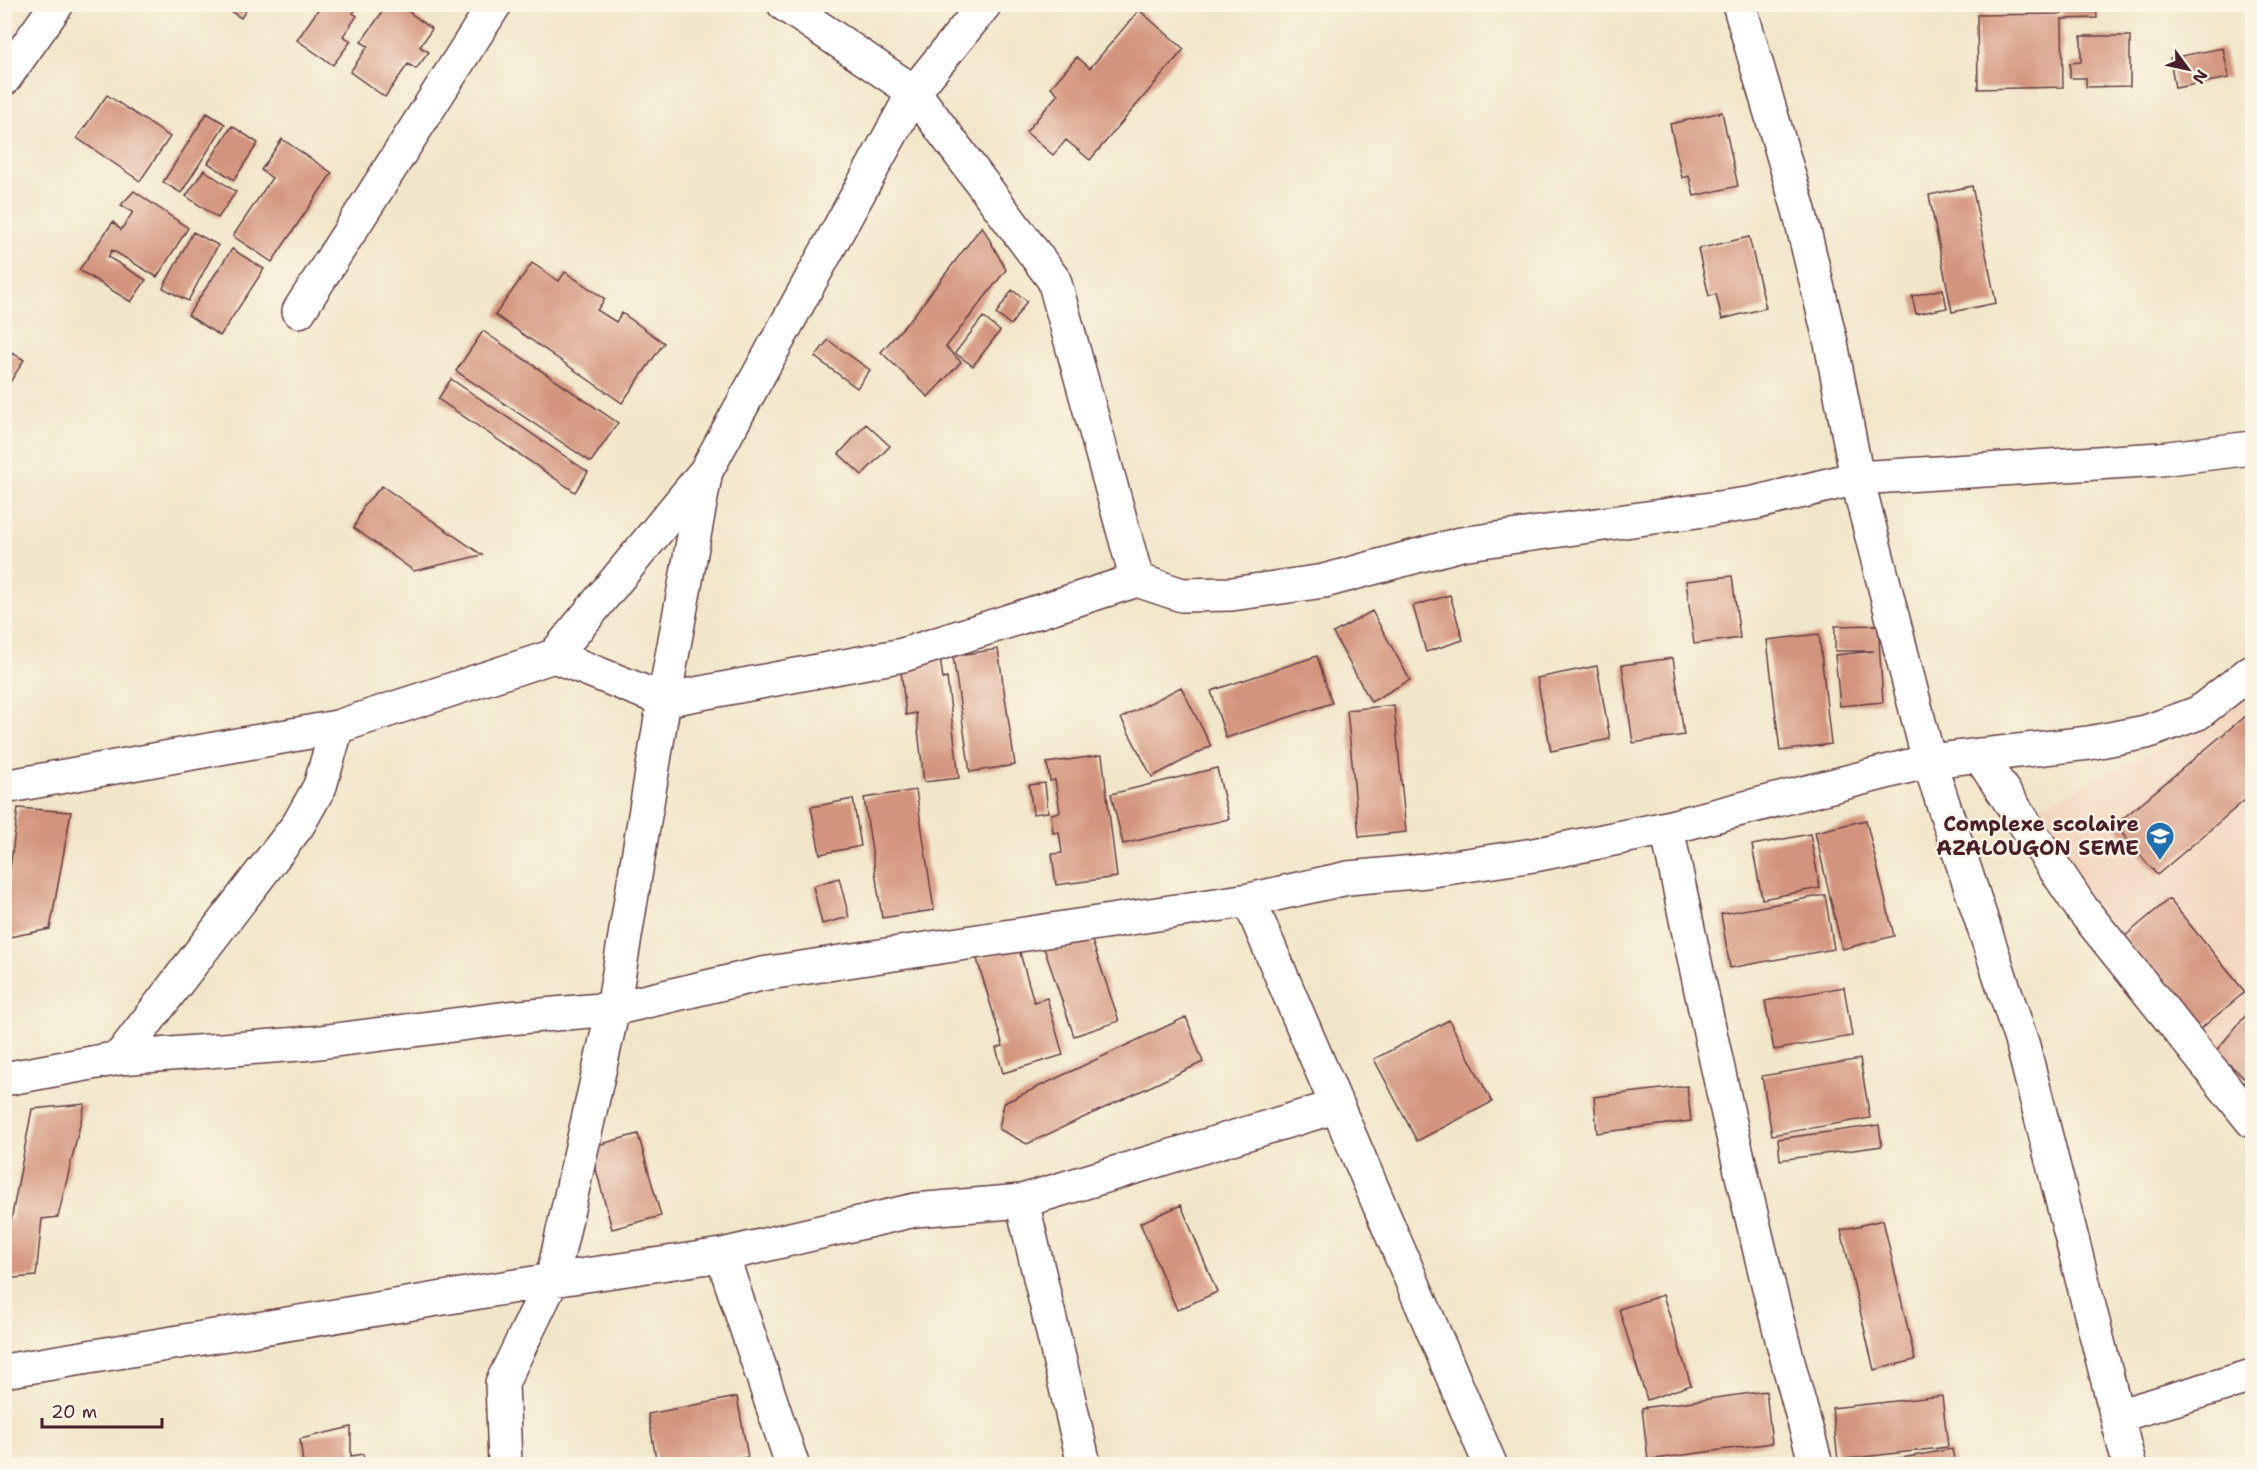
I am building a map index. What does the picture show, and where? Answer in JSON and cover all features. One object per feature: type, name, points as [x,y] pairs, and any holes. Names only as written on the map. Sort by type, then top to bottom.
[{"type":"street","points":[[4,79],[57,4]]},
{"type":"street","points":[[299,311],[495,4]]},
{"type":"street","points":[[784,4],[914,92],[1054,280],[1137,580]]},
{"type":"street","points":[[4,787],[337,727],[554,656],[706,471],[914,92],[986,4]]},
{"type":"street","points":[[1739,4],[1799,210],[1831,343],[1857,478],[1929,761],[2023,1046],[2129,1464]]},
{"type":"street","points":[[554,656],[664,700],[903,656],[1137,580],[1182,594],[1232,594],[1324,581],[1461,543],[1731,507],[1857,478],[2160,459],[2253,448]]},
{"type":"street","points":[[505,1464],[502,1383],[552,1280],[613,1010],[664,700],[706,471]]},
{"type":"street","points":[[4,1079],[118,1058],[312,1043],[508,1018],[613,1010],[762,974],[1249,900],[1348,878],[1426,871],[1534,855],[1667,828],[1929,761],[2089,743],[2146,732],[2198,713],[2253,671]]},
{"type":"street","points":[[118,1058],[298,825],[320,786],[337,727]]},
{"type":"street","points":[[1980,755],[2082,909],[2253,1121]]},
{"type":"street","points":[[1667,828],[1719,1080],[1787,1363],[1816,1464]]},
{"type":"street","points":[[1249,900],[1490,1464]]},
{"type":"street","points":[[4,1371],[552,1280],[722,1255],[915,1210],[1022,1201],[1338,1107]]},
{"type":"street","points":[[1022,1201],[1084,1464]]},
{"type":"street","points":[[722,1255],[792,1464]]},
{"type":"street","points":[[2117,1416],[2253,1376]]},
{"type":"shaded area","name":"Complexe scolaire AZALOUGON SEME","points":[[2252,686],[2252,1110],[2097,916],[2038,807],[2149,754],[2223,713]]},
{"type":"building","points":[[219,4],[250,4],[241,18]]},
{"type":"building","points":[[322,4],[359,4],[353,13],[357,16],[343,36],[351,41],[333,65],[297,40]]},
{"type":"building","points":[[388,4],[398,4],[432,29],[420,47],[429,52],[416,69],[408,64],[385,97],[350,72],[368,46],[361,42]]},
{"type":"building","points":[[2062,4],[2096,4],[2097,18],[2062,19],[2063,87],[1978,89],[1977,15],[2062,14]]},
{"type":"building","points":[[1139,10],[1184,49],[1090,160],[1066,140],[1053,155],[1026,132],[1058,94],[1051,87],[1077,57],[1090,68]]},
{"type":"building","points":[[2081,36],[2130,36],[2130,86],[2086,87],[2086,78],[2070,78],[2070,63],[2081,62]]},
{"type":"building","points":[[2223,48],[2229,78],[2175,88],[2170,58]]},
{"type":"building","points":[[107,95],[170,137],[140,181],[77,138]]},
{"type":"building","points":[[1722,112],[1738,186],[1694,196],[1689,176],[1682,178],[1670,124]]},
{"type":"building","points":[[207,113],[225,124],[181,193],[163,182]]},
{"type":"building","points":[[232,126],[258,143],[234,180],[208,163]]},
{"type":"building","points":[[282,139],[332,173],[272,262],[233,236],[272,178],[261,170]]},
{"type":"building","points":[[204,170],[236,192],[218,218],[186,196]]},
{"type":"building","points":[[1972,186],[1996,303],[1952,312],[1929,195]]},
{"type":"building","points":[[134,191],[188,228],[157,277],[112,250],[108,257],[146,280],[131,302],[79,270],[113,222],[121,230],[133,212],[121,205]]},
{"type":"building","points":[[982,226],[1006,270],[946,347],[961,362],[928,397],[881,352],[914,315]]},
{"type":"building","points":[[193,232],[218,245],[188,301],[163,288]]},
{"type":"building","points":[[1749,237],[1766,308],[1722,319],[1716,294],[1709,296],[1698,249]]},
{"type":"building","points":[[232,249],[264,269],[220,336],[188,315]]},
{"type":"building","points":[[532,263],[559,281],[565,272],[605,299],[597,310],[616,322],[622,313],[664,343],[622,403],[495,315]]},
{"type":"building","points":[[1943,289],[1947,308],[1916,314],[1912,296]]},
{"type":"building","points":[[1012,290],[1027,301],[1011,325],[996,314]]},
{"type":"building","points":[[983,317],[1000,331],[973,366],[955,353]]},
{"type":"building","points":[[483,331],[618,423],[591,462],[456,371]]},
{"type":"building","points":[[828,340],[870,370],[857,388],[815,357]]},
{"type":"building","points":[[13,353],[24,360],[4,392],[4,367]]},
{"type":"building","points":[[451,379],[588,472],[575,492],[438,399]]},
{"type":"building","points":[[866,424],[890,446],[862,475],[839,454]]},
{"type":"building","points":[[382,486],[482,555],[414,571],[354,528],[364,505]]},
{"type":"building","points":[[1732,576],[1740,638],[1694,644],[1686,581]]},
{"type":"building","points":[[1450,595],[1463,640],[1426,652],[1413,606]]},
{"type":"building","points":[[1372,611],[1410,680],[1371,702],[1333,633]]},
{"type":"building","points":[[1878,625],[1883,702],[1840,706],[1835,655],[1874,651],[1835,651],[1835,626]]},
{"type":"building","points":[[1819,634],[1831,744],[1780,751],[1767,640]]},
{"type":"building","points":[[998,649],[1015,765],[970,772],[953,656]]},
{"type":"building","points":[[1317,656],[1332,703],[1226,738],[1211,691]]},
{"type":"building","points":[[940,657],[943,679],[947,678],[959,778],[924,782],[916,713],[906,715],[900,662]]},
{"type":"building","points":[[1673,658],[1684,735],[1633,743],[1622,665]]},
{"type":"building","points":[[1597,666],[1610,739],[1551,751],[1537,678]]},
{"type":"building","points":[[1181,687],[1211,746],[1152,777],[1121,718]]},
{"type":"building","points":[[1394,705],[1406,832],[1359,837],[1347,710]]},
{"type":"building","points":[[2245,716],[2252,725],[2252,794],[2157,875],[2115,825]]},
{"type":"building","points":[[1102,755],[1117,877],[1056,885],[1052,854],[1062,853],[1059,832],[1053,833],[1051,814],[1060,812],[1055,780],[1050,781],[1047,763]]},
{"type":"building","points":[[1217,768],[1229,819],[1123,844],[1111,794]]},
{"type":"building","points":[[1045,783],[1048,812],[1033,814],[1029,785]]},
{"type":"building","points":[[916,790],[934,910],[882,918],[864,798]]},
{"type":"building","points":[[853,799],[861,846],[820,854],[811,807]]},
{"type":"building","points":[[18,808],[71,812],[50,929],[4,938],[4,914]]},
{"type":"building","points":[[1866,820],[1894,936],[1842,949],[1815,832]]},
{"type":"building","points":[[1810,834],[1820,888],[1762,899],[1752,845]]},
{"type":"building","points":[[839,878],[849,917],[822,924],[813,886]]},
{"type":"building","points":[[1825,895],[1834,949],[1730,968],[1721,914]]},
{"type":"building","points":[[2169,899],[2245,992],[2199,1030],[2124,937]]},
{"type":"building","points":[[1089,932],[1119,1021],[1074,1036],[1044,948]]},
{"type":"building","points":[[1018,946],[1034,1002],[1047,998],[1063,1055],[1003,1073],[996,1048],[1003,1046],[977,959]]},
{"type":"building","points":[[1844,987],[1852,1036],[1774,1050],[1765,1001]]},
{"type":"building","points":[[2252,1008],[2252,1084],[2215,1052]]},
{"type":"building","points":[[1186,1017],[1203,1062],[1027,1144],[999,1129],[1004,1103]]},
{"type":"building","points":[[1449,1020],[1492,1102],[1417,1141],[1374,1059]]},
{"type":"building","points":[[1860,1059],[1870,1118],[1772,1135],[1762,1076]]},
{"type":"building","points":[[1687,1086],[1691,1121],[1597,1133],[1594,1097]]},
{"type":"building","points":[[85,1104],[58,1217],[42,1219],[36,1276],[4,1279],[4,1222],[11,1221],[32,1109]]},
{"type":"building","points":[[1879,1125],[1882,1146],[1780,1160],[1778,1139]]},
{"type":"building","points":[[638,1134],[661,1216],[612,1229],[590,1147]]},
{"type":"building","points":[[1181,1205],[1217,1292],[1177,1310],[1140,1223]]},
{"type":"building","points":[[1883,1220],[1915,1360],[1874,1370],[1841,1230]]},
{"type":"building","points":[[1663,1295],[1691,1385],[1647,1400],[1619,1309]]},
{"type":"building","points":[[1766,1391],[1772,1443],[1648,1460],[1642,1408]]},
{"type":"building","points":[[1942,1396],[1948,1447],[1838,1460],[1832,1408]]},
{"type":"building","points":[[737,1397],[748,1457],[710,1464],[657,1464],[648,1414]]},
{"type":"building","points":[[351,1427],[351,1456],[363,1454],[365,1464],[303,1464],[300,1439]]},
{"type":"building","points":[[1952,1449],[1955,1464],[1874,1464],[1874,1463]]},
{"type":"place","name":"Complexe scolaire AZALOUGON SEME","points":[[2160,862]]}]
